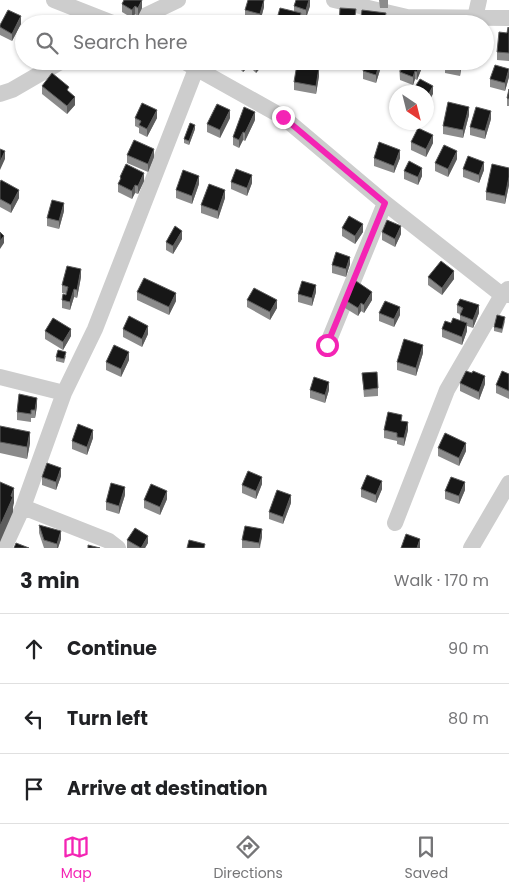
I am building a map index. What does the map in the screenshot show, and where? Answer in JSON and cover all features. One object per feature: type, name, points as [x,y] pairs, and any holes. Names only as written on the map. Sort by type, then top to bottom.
[{"type":"street","points":[[54,0],[92,15]]},
{"type":"street","points":[[147,15],[178,0]]},
{"type":"street","points":[[334,0],[398,15]]},
{"type":"street","points":[[476,15],[479,0]]},
{"type":"street","points":[[494,18],[509,18]]},
{"type":"street","points":[[0,94],[12,90],[46,70]]},
{"type":"street","points":[[4,548],[23,507],[64,393],[95,328],[187,70]]},
{"type":"street","points":[[198,70],[283,117],[385,203],[506,292],[448,390],[395,523]]},
{"type":"street","points":[[327,345],[385,203]]},
{"type":"street","points":[[0,377],[64,393]]},
{"type":"street","points":[[471,548],[509,483]]},
{"type":"street","points":[[23,507],[110,541],[118,548]]},
{"type":"building","points":[[124,0],[142,0],[138,8],[135,6],[132,10],[122,4]]},
{"type":"building","points":[[248,0],[264,0],[260,14],[245,10]]},
{"type":"building","points":[[296,0],[309,0],[306,10],[294,6]]},
{"type":"building","points":[[280,8],[301,13],[300,15],[278,15]]},
{"type":"building","points":[[340,8],[356,9],[355,15],[340,15]]},
{"type":"building","points":[[8,10],[19,15],[15,15],[15,28],[12,34],[0,27]]},
{"type":"building","points":[[362,10],[386,13],[386,15],[361,15]]},
{"type":"building","points":[[508,27],[509,53],[497,52],[499,32],[507,33]]},
{"type":"building","points":[[495,65],[509,69],[505,83],[490,79]]},
{"type":"building","points":[[296,70],[319,70],[316,86],[294,82]]},
{"type":"building","points":[[363,70],[378,70],[376,75]]},
{"type":"building","points":[[401,70],[418,70],[417,72],[415,71],[413,77],[400,72]]},
{"type":"building","points":[[52,73],[69,87],[67,90],[75,97],[67,106],[42,86]]},
{"type":"building","points":[[420,79],[431,85],[416,85]]},
{"type":"building","points":[[448,102],[469,107],[463,130],[443,126]]},
{"type":"building","points":[[142,103],[157,110],[147,129],[139,125],[141,121],[135,118]]},
{"type":"building","points":[[217,104],[230,110],[220,130],[207,124]]},
{"type":"building","points":[[244,107],[255,112],[245,133],[243,132],[239,140],[233,137]]},
{"type":"building","points":[[476,107],[491,111],[485,131],[470,127]]},
{"type":"building","points":[[190,123],[195,125],[189,141],[184,139]]},
{"type":"building","points":[[417,130],[422,130],[433,135],[426,149],[411,142]]},
{"type":"building","points":[[134,140],[154,149],[148,164],[127,155]]},
{"type":"building","points":[[379,142],[400,150],[394,166],[374,158]]},
{"type":"building","points":[[444,145],[457,151],[448,169],[435,163]]},
{"type":"building","points":[[0,149],[5,151],[0,162]]},
{"type":"building","points":[[468,156],[484,162],[479,175],[463,169]]},
{"type":"building","points":[[409,161],[422,168],[418,177],[404,171]]},
{"type":"building","points":[[126,164],[144,173],[138,186],[135,185],[132,191],[118,184]]},
{"type":"building","points":[[492,164],[509,168],[505,196],[486,192]]},
{"type":"building","points":[[236,169],[252,175],[247,188],[231,182]]},
{"type":"building","points":[[183,170],[199,176],[192,196],[176,190]]},
{"type":"building","points":[[1,180],[19,190],[11,205],[0,199]]},
{"type":"building","points":[[209,184],[225,190],[218,211],[201,205]]},
{"type":"building","points":[[52,200],[64,203],[59,221],[47,218]]},
{"type":"building","points":[[349,216],[363,224],[355,236],[342,228]]},
{"type":"building","points":[[387,220],[401,226],[395,239],[382,232]]},
{"type":"building","points":[[175,226],[182,231],[173,246],[166,242]]},
{"type":"building","points":[[0,232],[4,236],[0,241]]},
{"type":"building","points":[[336,252],[350,257],[346,269],[332,265]]},
{"type":"building","points":[[441,261],[454,271],[442,288],[428,277]]},
{"type":"building","points":[[67,266],[81,269],[77,290],[74,289],[70,302],[62,300],[63,294],[66,295],[68,287],[62,285]]},
{"type":"building","points":[[144,278],[176,293],[169,307],[137,292]]},
{"type":"building","points":[[302,281],[316,285],[312,298],[298,294]]},
{"type":"building","points":[[356,281],[372,292],[364,305],[361,303],[358,308],[345,300]]},
{"type":"building","points":[[254,288],[277,300],[270,312],[247,300]]},
{"type":"building","points":[[460,299],[479,305],[473,320],[460,315],[463,308],[457,305]]},
{"type":"building","points":[[385,301],[400,307],[394,319],[379,313]]},
{"type":"building","points":[[497,315],[505,317],[502,329],[494,327]]},
{"type":"building","points":[[129,316],[148,326],[142,339],[123,329]]},
{"type":"building","points":[[53,318],[71,329],[63,342],[45,331]]},
{"type":"building","points":[[453,318],[467,323],[462,337],[442,329],[445,321],[451,323]]},
{"type":"building","points":[[404,339],[423,345],[416,368],[397,362]]},
{"type":"building","points":[[114,345],[129,352],[121,369],[106,362]]},
{"type":"building","points":[[58,350],[66,352],[64,359],[56,357]]},
{"type":"building","points":[[466,371],[472,373],[473,371],[485,376],[479,392],[460,383]]},
{"type":"building","points":[[502,371],[509,374],[509,391],[496,385]]},
{"type":"building","points":[[377,372],[378,388],[364,390],[362,373]]},
{"type":"building","points":[[314,377],[329,382],[325,395],[310,390]]},
{"type":"building","points":[[19,394],[37,398],[35,410],[31,410],[31,414],[17,412]]},
{"type":"building","points":[[388,412],[402,415],[401,421],[408,422],[404,438],[397,437],[397,433],[384,430]]},
{"type":"building","points":[[78,424],[93,430],[87,447],[72,441]]},
{"type":"building","points":[[0,426],[30,432],[27,447],[0,442]]},
{"type":"building","points":[[445,433],[466,443],[459,458],[438,448]]},
{"type":"building","points":[[47,463],[61,468],[56,482],[42,477]]},
{"type":"building","points":[[248,471],[262,477],[256,491],[242,485]]},
{"type":"building","points":[[367,475],[382,481],[376,495],[361,489]]},
{"type":"building","points":[[451,477],[465,482],[459,496],[445,491]]},
{"type":"building","points":[[0,482],[14,488],[11,496],[13,497],[0,526]]},
{"type":"building","points":[[111,483],[125,487],[119,506],[106,502]]},
{"type":"building","points":[[151,484],[167,491],[160,507],[144,500]]},
{"type":"building","points":[[277,490],[291,495],[283,517],[269,512]]},
{"type":"building","points":[[39,525],[61,531],[57,544],[44,540]]},
{"type":"building","points":[[245,526],[262,529],[259,543],[242,540]]},
{"type":"building","points":[[135,528],[148,536],[141,548],[127,540]]},
{"type":"building","points":[[406,534],[420,539],[417,548],[401,548]]},
{"type":"building","points":[[189,540],[205,544],[204,548],[187,548]]},
{"type":"building","points":[[16,543],[29,548],[14,548]]},
{"type":"building","points":[[88,545],[100,548],[88,548]]},
{"type":"route","points":[[283,117],[385,203],[327,345]]}]
